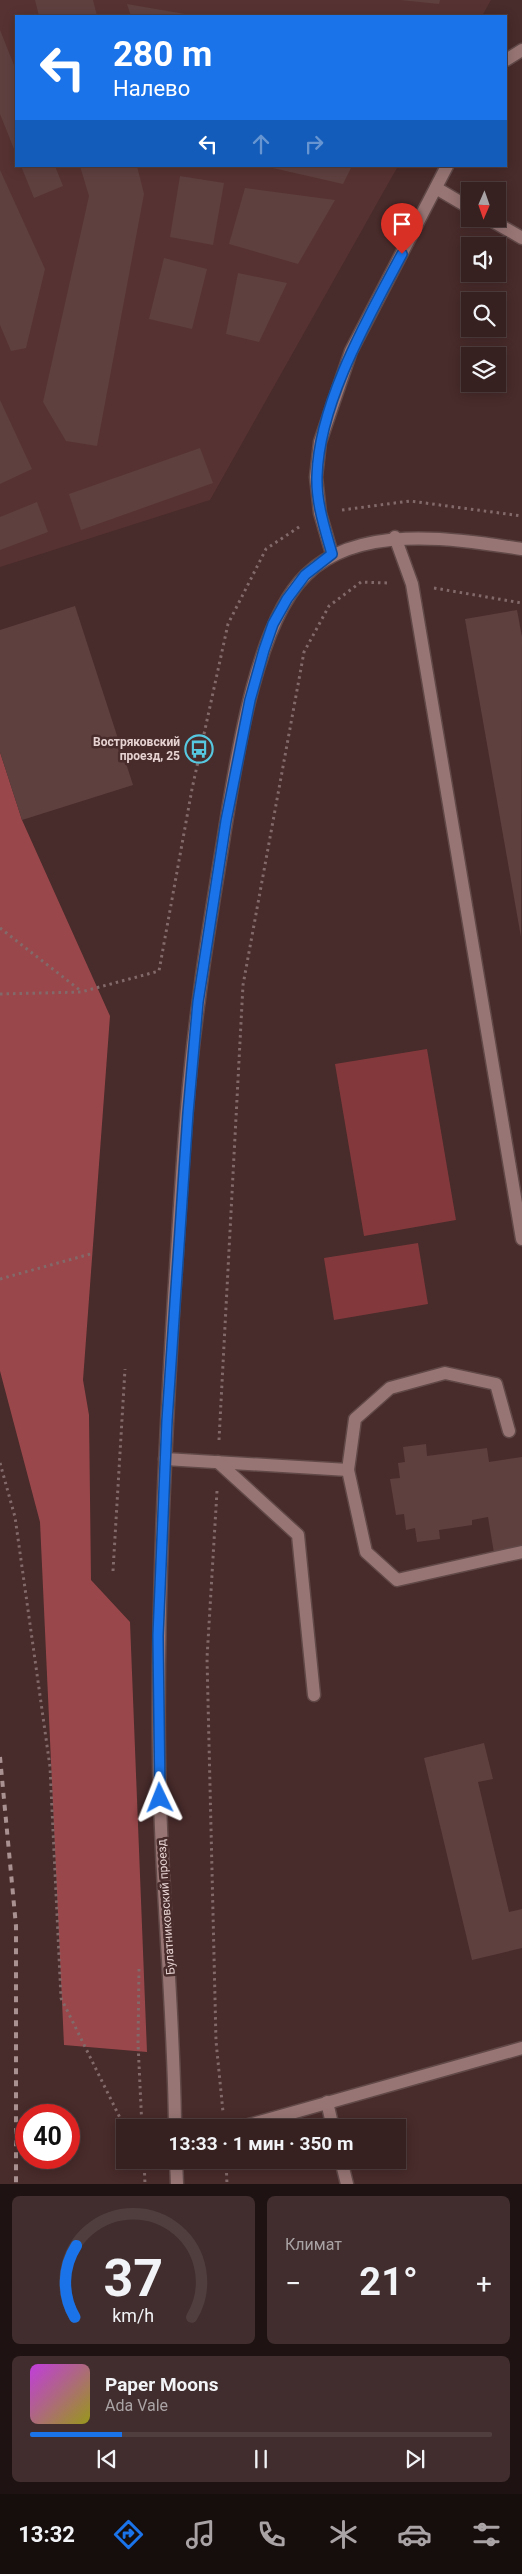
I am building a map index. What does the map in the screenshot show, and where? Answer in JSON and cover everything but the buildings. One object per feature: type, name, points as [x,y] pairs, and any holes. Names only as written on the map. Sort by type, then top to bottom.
[{"type":"street","points":[[507,59],[522,50]]},
{"type":"street","points":[[332,554],[320,513],[316,477],[320,442],[351,351],[446,167]]},
{"type":"street","points":[[436,188],[461,203]]},
{"type":"street","points":[[505,228],[522,238]]},
{"type":"street","points":[[395,538],[412,584],[522,1239]]},
{"type":"street","name":"Булатниковский проезд","points":[[175,2119],[174,2042],[162,1870],[159,1761],[158,1636],[165,1458],[177,1254],[198,1002],[226,821],[250,700],[273,624],[287,599],[305,575],[332,554],[395,538],[434,539],[522,549]]},
{"type":"street","points":[[510,1430],[496,1384],[445,1373],[390,1388],[354,1419],[348,1470],[366,1552],[397,1580],[522,1552]]},
{"type":"street","points":[[165,1458],[348,1470]]},
{"type":"street","points":[[218,1462],[298,1534],[314,1695]]},
{"type":"street","points":[[269,2119],[522,2048]]},
{"type":"street","points":[[328,2102],[331,2119]]},
{"type":"street","points":[[176,2169],[177,2184]]},
{"type":"street","points":[[343,2169],[346,2184]]},
{"type":"path","points":[[0,994],[81,992],[159,971],[192,789],[228,624],[266,549],[320,513],[410,500],[522,516]]},
{"type":"path","points":[[224,2118],[216,2041],[207,1658],[243,985],[304,652],[329,606],[361,582],[412,584],[522,603]]},
{"type":"path","points":[[0,928],[81,992]]},
{"type":"path","points":[[0,1279],[94,1253]]},
{"type":"path","points":[[113,1571],[125,1369]]},
{"type":"path","points":[[0,1463],[15,1517],[50,1767],[61,1998],[121,2119]]},
{"type":"path","points":[[139,1969],[138,2043],[142,2119]]},
{"type":"path","points":[[143,2169],[144,2184]]},
{"type":"path","points":[[226,2169],[227,2184]]},
{"type":"shaded area","points":[[0,0],[491,0],[483,15],[15,15],[15,167],[397,167],[210,500],[0,567]]},
{"type":"shaded area","points":[[0,752],[22,820],[110,1016],[83,1380],[89,1415],[91,1580],[130,1622],[147,2052],[64,2045],[40,1522],[0,1371]]},
{"type":"shaded area","points":[[427,1049],[456,1220],[364,1236],[335,1064]]},
{"type":"shaded area","points":[[418,1243],[428,1304],[334,1320],[324,1258]]},
{"type":"railway","points":[[0,1757],[16,1926],[16,2184]]},
{"type":"place","name":"Востряковский проезд, 25","points":[[199,749]]},
{"type":"route","points":[[160,1798],[158,1636],[160,1560],[177,1254],[198,1002],[226,821],[250,700],[273,624],[287,599],[305,575],[332,554],[320,513],[316,477],[320,442],[351,351],[402,254]]}]
